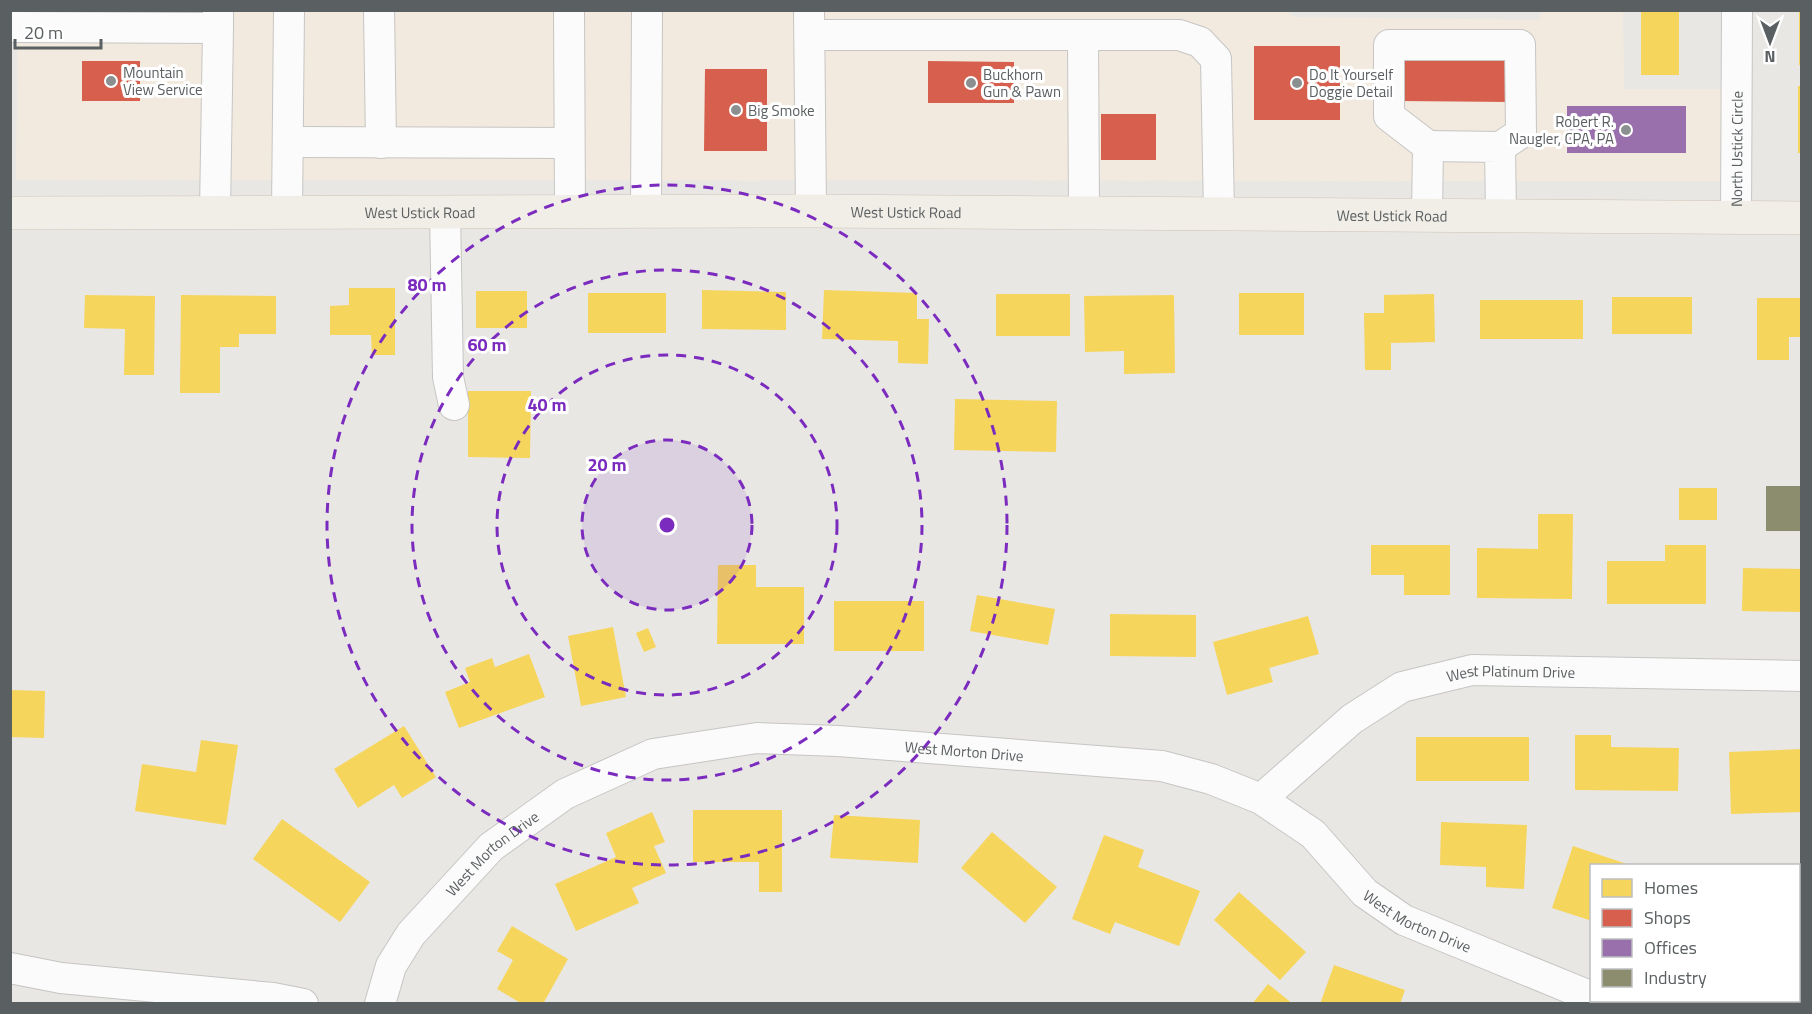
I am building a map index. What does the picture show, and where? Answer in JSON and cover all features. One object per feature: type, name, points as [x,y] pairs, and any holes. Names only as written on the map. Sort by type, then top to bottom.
[{"type":"main road","name":"West Ustick Road","points":[[10,213],[811,211],[1802,218]]},
{"type":"street","points":[[287,212],[289,10]]},
{"type":"street","points":[[379,10],[381,143]]},
{"type":"street","points":[[569,10],[570,212]]},
{"type":"street","points":[[646,211],[647,10]]},
{"type":"street","name":"North Ustick Circle","points":[[1736,217],[1737,10]]},
{"type":"street","points":[[10,27],[218,19],[215,212]]},
{"type":"street","points":[[811,211],[809,23],[1083,36],[1179,35],[1200,42],[1216,59],[1219,213]]},
{"type":"street","points":[[1083,36],[1084,213]]},
{"type":"street","points":[[1389,45],[1520,45],[1521,133],[1500,147],[1428,146],[1389,116],[1389,45]]},
{"type":"street","points":[[288,142],[569,143]]},
{"type":"street","points":[[1427,215],[1428,146]]},
{"type":"street","points":[[1500,147],[1501,216]]},
{"type":"street","points":[[445,212],[448,377],[454,405]]},
{"type":"street","name":"West Platinum Drive","points":[[1261,799],[1352,719],[1402,687],[1472,670],[1802,676]]},
{"type":"street","name":"West Morton Drive","points":[[380,1004],[391,966],[411,934],[491,847],[564,794],[653,754],[757,738],[838,741],[1162,766],[1211,779],[1261,799],[1313,834],[1365,893],[1404,920],[1590,996]]},
{"type":"street","points":[[10,969],[61,978],[273,998],[303,1004]]},
{"type":"shaded area","points":[[1285,10],[1294,17],[1540,20],[1541,11],[1623,10],[1624,89],[1721,89],[1722,181],[16,180],[18,11]]},
{"type":"building: Homes","points":[[1641,10],[1679,10],[1679,75],[1641,75]]},
{"type":"building: Homes","points":[[1799,10],[1802,10],[1802,65],[1799,65]]},
{"type":"building: Homes","points":[[1798,86],[1802,86],[1802,153],[1798,153]]},
{"type":"building: Homes","points":[[349,288],[395,288],[395,355],[372,355],[371,335],[330,335],[330,306],[349,305]]},
{"type":"building: Homes","points":[[702,290],[786,292],[786,330],[702,329]]},
{"type":"building: Homes","points":[[824,290],[917,293],[917,319],[929,319],[928,364],[898,363],[898,341],[822,339]]},
{"type":"building: Homes","points":[[476,291],[527,291],[527,328],[476,328]]},
{"type":"building: Homes","points":[[588,293],[666,293],[666,333],[588,333]]},
{"type":"building: Homes","points":[[1239,293],[1304,293],[1304,335],[1239,335]]},
{"type":"building: Homes","points":[[996,294],[1070,294],[1070,336],[996,336]]},
{"type":"building: Homes","points":[[1434,294],[1435,342],[1391,343],[1391,370],[1365,370],[1364,313],[1384,313],[1384,295]]},
{"type":"building: Homes","points":[[85,295],[155,296],[154,375],[124,375],[125,329],[84,328]]},
{"type":"building: Homes","points":[[181,295],[276,296],[276,334],[239,334],[239,347],[220,347],[220,393],[180,393]]},
{"type":"building: Homes","points":[[1174,295],[1175,373],[1124,374],[1124,351],[1085,352],[1084,296]]},
{"type":"building: Homes","points":[[1612,297],[1692,297],[1692,334],[1612,334]]},
{"type":"building: Homes","points":[[1757,298],[1802,298],[1802,337],[1789,337],[1789,360],[1757,360]]},
{"type":"building: Homes","points":[[1480,300],[1583,300],[1583,339],[1480,339]]},
{"type":"building: Homes","points":[[468,391],[531,391],[530,458],[468,457]]},
{"type":"building: Homes","points":[[955,399],[1057,401],[1056,452],[954,450]]},
{"type":"building: Homes","points":[[1679,488],[1717,488],[1717,520],[1679,520]]},
{"type":"building: Homes","points":[[1538,514],[1573,514],[1572,599],[1477,598],[1477,548],[1538,549]]},
{"type":"building: Homes","points":[[1371,545],[1450,545],[1450,595],[1404,595],[1404,575],[1371,575]]},
{"type":"building: Homes","points":[[1665,545],[1706,545],[1706,604],[1607,604],[1607,561],[1665,561]]},
{"type":"building: Homes","points":[[718,565],[756,565],[756,587],[804,587],[804,644],[717,644]]},
{"type":"building: Homes","points":[[1743,568],[1802,569],[1802,612],[1742,611]]},
{"type":"building: Homes","points":[[977,595],[1055,609],[1048,645],[970,631]]},
{"type":"building: Homes","points":[[834,601],[924,601],[924,651],[834,651]]},
{"type":"building: Homes","points":[[1110,614],[1196,615],[1196,657],[1110,656]]},
{"type":"building: Homes","points":[[1308,616],[1319,654],[1269,668],[1273,682],[1227,695],[1213,642]]},
{"type":"building: Homes","points":[[613,627],[626,697],[581,706],[568,636]]},
{"type":"building: Homes","points":[[648,628],[656,647],[644,652],[636,633]]},
{"type":"building: Homes","points":[[529,654],[545,697],[459,728],[445,692],[470,682],[465,668],[492,658],[495,667]]},
{"type":"building: Homes","points":[[10,690],[45,691],[44,738],[10,737]]},
{"type":"building: Homes","points":[[404,726],[436,777],[402,798],[394,785],[358,808],[334,769]]},
{"type":"building: Homes","points":[[1575,735],[1611,735],[1611,747],[1679,748],[1678,791],[1575,790]]},
{"type":"building: Homes","points":[[1416,737],[1529,737],[1529,781],[1416,781]]},
{"type":"building: Homes","points":[[201,740],[238,745],[226,825],[135,811],[142,764],[196,772]]},
{"type":"building: Homes","points":[[1802,749],[1802,812],[1731,814],[1729,752]]},
{"type":"building: Homes","points":[[693,810],[782,810],[782,892],[759,892],[759,862],[693,862]]},
{"type":"building: Homes","points":[[652,812],[665,842],[654,846],[666,873],[632,888],[639,903],[576,931],[555,884],[616,857],[606,833]]},
{"type":"building: Homes","points":[[834,815],[920,820],[918,863],[830,858]]},
{"type":"building: Homes","points":[[282,819],[370,882],[340,922],[253,859]]},
{"type":"building: Homes","points":[[1441,822],[1527,825],[1524,889],[1486,887],[1486,867],[1440,865]]},
{"type":"building: Homes","points":[[992,832],[1057,887],[1025,923],[961,868]]},
{"type":"building: Homes","points":[[1104,835],[1144,850],[1138,867],[1200,891],[1179,946],[1115,922],[1110,934],[1072,919]]},
{"type":"building: Homes","points":[[1573,846],[1627,864],[1590,864],[1590,920],[1552,908]]},
{"type":"building: Homes","points":[[1239,892],[1306,952],[1280,980],[1214,920]]},
{"type":"building: Homes","points":[[1800,904],[1802,905],[1802,981],[1800,980]]},
{"type":"building: Homes","points":[[512,926],[568,959],[543,1004],[522,1004],[497,989],[513,960],[497,951]]},
{"type":"building: Homes","points":[[1334,965],[1405,990],[1400,1004],[1320,1004]]},
{"type":"building: Homes","points":[[1268,984],[1293,1004],[1252,1004]]},
{"type":"building: Shops","name":"Do It Yourself Doggie Detail","points":[[1254,46],[1340,46],[1340,120],[1254,120]]},
{"type":"building: Shops","points":[[1401,55],[1510,56],[1510,102],[1400,101]]},
{"type":"building: Shops","name":"Mountain View Service","points":[[82,61],[140,61],[140,101],[82,101]]},
{"type":"building: Shops","name":"Buckhorn Gun & Pawn","points":[[928,61],[1014,62],[1014,103],[928,103]]},
{"type":"building: Shops","name":"Big Smoke","points":[[705,69],[767,69],[767,151],[704,151]]},
{"type":"building: Shops","points":[[1101,114],[1156,114],[1156,160],[1101,160]]},
{"type":"building: Offices","name":"Robert R. Naugler, CPA, PA","points":[[1567,106],[1686,106],[1686,153],[1567,153]]},
{"type":"building: Industry","points":[[1766,486],[1802,486],[1802,531],[1766,531]]},
{"type":"place","name":"Mountain View Service","points":[[111,81]]},
{"type":"place","name":"Buckhorn Gun & Pawn","points":[[971,83]]},
{"type":"place","name":"Do It Yourself Doggie Detail","points":[[1297,83]]},
{"type":"place","name":"Big Smoke","points":[[736,110]]},
{"type":"place","name":"Robert R. Naugler, CPA, PA","points":[[1626,130]]}]
